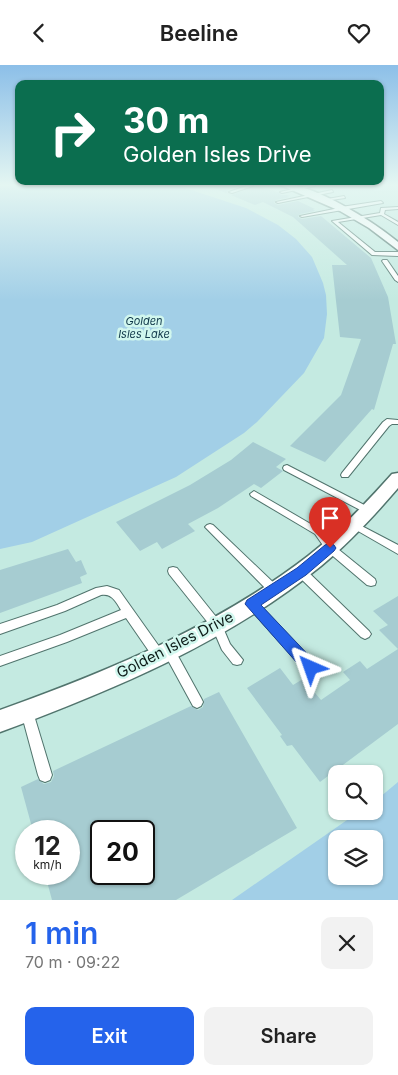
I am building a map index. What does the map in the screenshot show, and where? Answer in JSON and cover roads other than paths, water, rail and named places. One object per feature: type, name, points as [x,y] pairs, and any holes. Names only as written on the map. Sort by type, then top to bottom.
[{"type":"street","points":[[365,223],[398,247]]},
{"type":"street","name":"Golden Isles Drive","points":[[0,721],[101,683],[216,626],[301,572],[369,511],[398,478]]},
{"type":"lane","points":[[336,223],[374,254],[398,254]]},
{"type":"lane","points":[[385,261],[397,281]]},
{"type":"lane","points":[[345,475],[386,424],[397,420]]},
{"type":"lane","points":[[287,468],[369,511]]},
{"type":"lane","points":[[254,494],[318,532],[330,548],[371,581]]},
{"type":"lane","points":[[354,525],[398,550]]},
{"type":"lane","points":[[210,527],[274,590]]},
{"type":"lane","points":[[173,571],[216,626],[226,647],[237,661]]},
{"type":"lane","points":[[301,572],[365,634]]},
{"type":"lane","points":[[0,629],[107,590],[115,593],[128,612],[164,653],[197,702]]},
{"type":"lane","points":[[252,604],[311,668]]},
{"type":"lane","points":[[0,661],[63,639],[128,612]]},
{"type":"lane","points":[[27,712],[45,775]]},
{"type":"water","name":"Golden Isles Lake","points":[[0,223],[274,223],[296,239],[312,257],[326,295],[327,314],[324,338],[304,373],[244,433],[176,477],[32,542],[0,549]]},
{"type":"water","points":[[398,782],[398,900],[232,900],[328,833],[328,885],[383,885],[383,830],[333,830],[347,820],[383,820],[383,794]]}]
